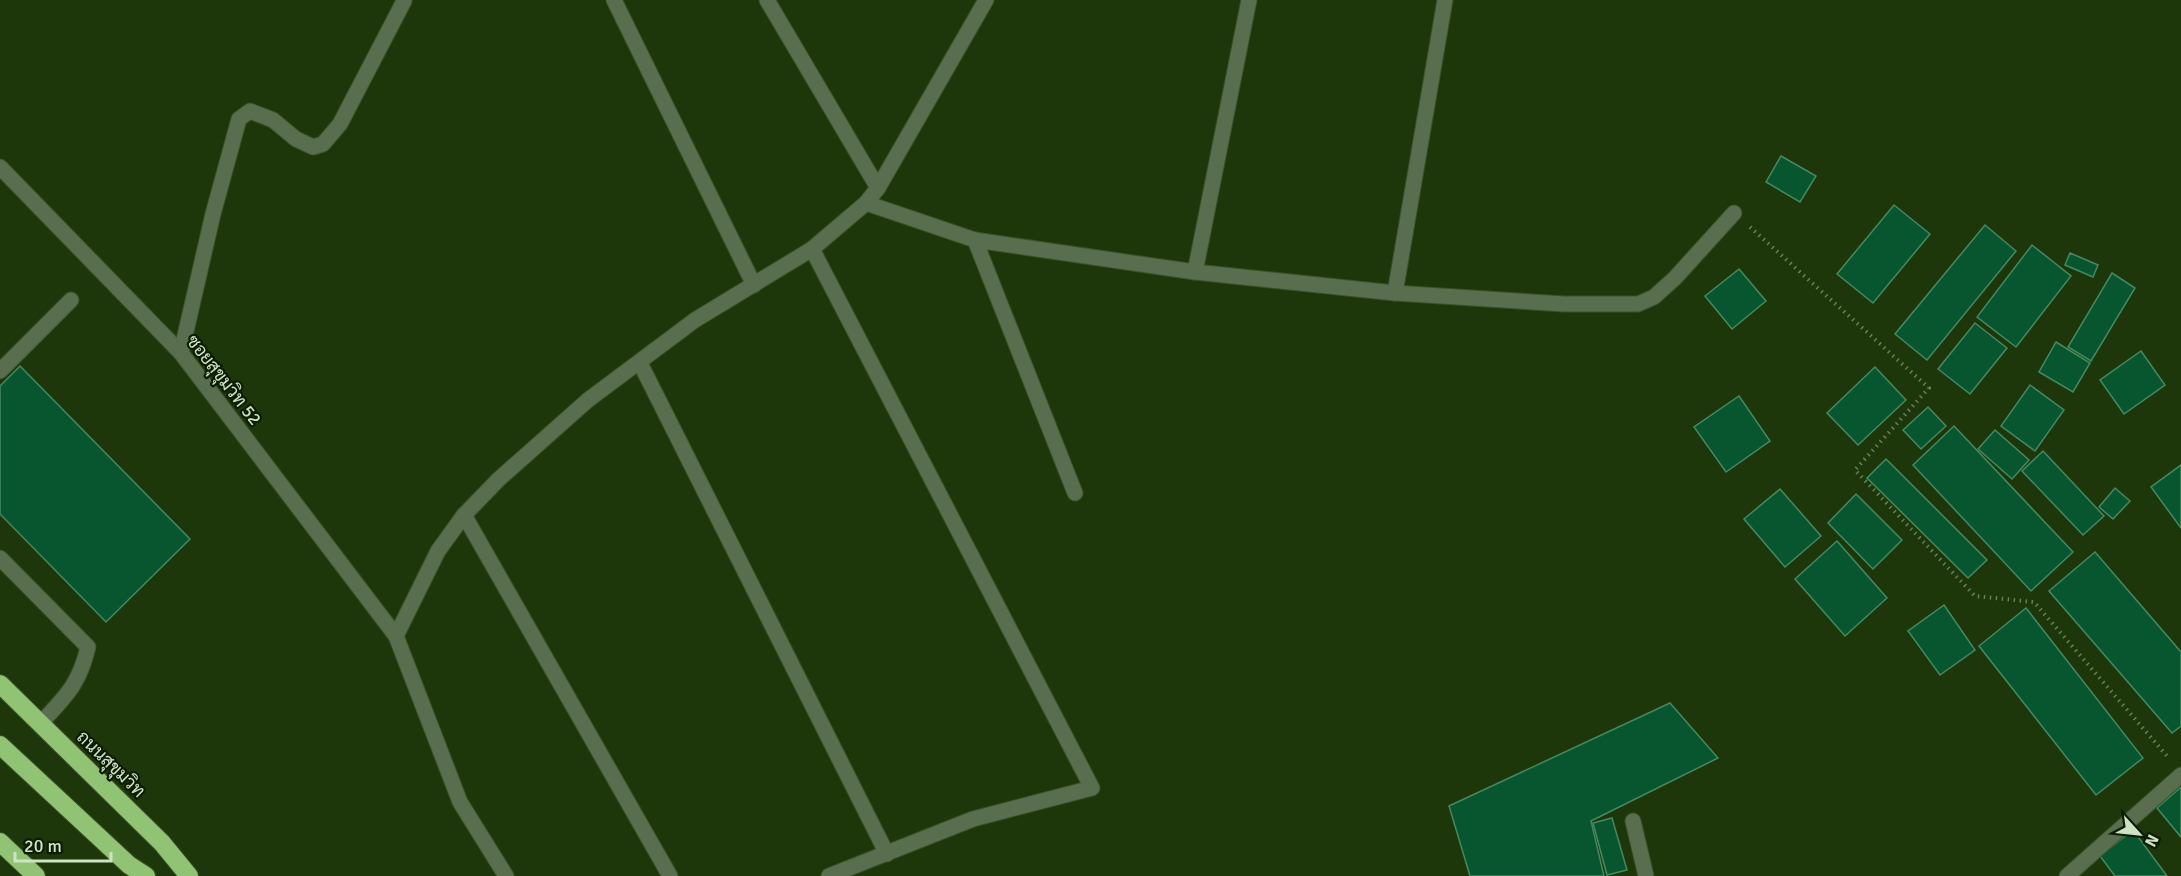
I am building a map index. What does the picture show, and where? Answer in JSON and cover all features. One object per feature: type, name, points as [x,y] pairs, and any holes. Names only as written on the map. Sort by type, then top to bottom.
[{"type":"highway","name":"ถนนสุขุมวิท","points":[[0,684],[162,843],[189,876]]},
{"type":"highway","points":[[0,745],[120,857],[146,876]]},
{"type":"highway","points":[[0,842],[36,876]]},
{"type":"street","points":[[614,0],[754,285]]},
{"type":"street","points":[[767,0],[878,188]]},
{"type":"street","points":[[396,636],[438,551],[464,516],[499,479],[588,400],[695,320],[812,249],[866,204],[878,188],[986,0]]},
{"type":"street","points":[[1195,272],[1249,0]]},
{"type":"street","points":[[1395,293],[1445,0]]},
{"type":"street","points":[[181,353],[213,214],[239,119],[250,111],[273,120],[296,139],[313,147],[323,144],[340,124],[404,1]]},
{"type":"street","name":"ซอยสุขุมวิท 52","points":[[0,167],[181,353],[396,636],[460,802],[506,876]]},
{"type":"street","points":[[866,204],[975,240],[1195,272],[1395,293],[1564,304],[1638,304],[1654,297],[1675,278],[1734,213]]},
{"type":"street","points":[[975,240],[1075,493]]},
{"type":"street","points":[[812,249],[1092,788],[973,819],[829,876]]},
{"type":"street","points":[[0,371],[71,300]]},
{"type":"street","points":[[640,363],[887,854]]},
{"type":"street","points":[[464,516],[670,876]]},
{"type":"street","points":[[0,558],[88,647],[82,670],[68,695],[40,724]]},
{"type":"street","points":[[2067,876],[2177,770]]},
{"type":"street","points":[[1633,820],[1646,876]]},
{"type":"path","points":[[1734,213],[1929,388],[1855,470],[1975,596],[2034,602],[2177,770]]},
{"type":"building","points":[[1781,156],[1816,176],[1800,202],[1766,182]]},
{"type":"building","points":[[1894,205],[1930,234],[1873,303],[1837,274]]},
{"type":"building","points":[[1985,225],[2016,251],[1927,360],[1895,334]]},
{"type":"building","points":[[2032,245],[2071,276],[2016,347],[1977,317]]},
{"type":"building","points":[[2070,253],[2098,265],[2093,277],[2065,265]]},
{"type":"building","points":[[1739,269],[1766,301],[1732,329],[1705,296]]},
{"type":"building","points":[[2112,273],[2135,288],[2091,361],[2068,347]]},
{"type":"building","points":[[1975,323],[2007,348],[1970,394],[1938,369]]},
{"type":"building","points":[[2056,342],[2090,363],[2073,392],[2039,372]]},
{"type":"building","points":[[2141,351],[2165,385],[2124,414],[2100,380]]},
{"type":"building","points":[[20,366],[190,539],[106,622],[0,514],[0,386]]},
{"type":"building","points":[[1875,367],[1906,400],[1858,445],[1827,413]]},
{"type":"building","points":[[2030,385],[2064,410],[2035,451],[2001,426]]},
{"type":"building","points":[[1739,396],[1770,441],[1726,472],[1694,427]]},
{"type":"building","points":[[1928,407],[1946,426],[1921,449],[1903,430]]},
{"type":"building","points":[[1954,426],[2073,552],[2031,591],[1913,465]]},
{"type":"building","points":[[1995,430],[2029,460],[2012,479],[1978,449]]},
{"type":"building","points":[[2043,451],[2104,516],[2083,535],[2022,471]]},
{"type":"building","points":[[1886,459],[1987,560],[1968,578],[1867,478]]},
{"type":"building","points":[[2181,465],[2181,528],[2151,487]]},
{"type":"building","points":[[2115,488],[2130,501],[2113,519],[2099,507]]},
{"type":"building","points":[[1780,489],[1821,536],[1785,567],[1744,519]]},
{"type":"building","points":[[1856,494],[1902,540],[1873,569],[1828,523]]},
{"type":"building","points":[[1837,541],[1887,598],[1845,636],[1795,579]]},
{"type":"building","points":[[2095,552],[2181,652],[2181,726],[2172,733],[2049,591]]},
{"type":"building","points":[[1944,605],[1975,650],[1940,675],[1908,631]]},
{"type":"building","points":[[2026,608],[2143,758],[2096,795],[1979,646]]},
{"type":"building","points":[[1670,703],[1718,758],[1591,821],[1604,876],[1470,876],[1449,806]]},
{"type":"building","points":[[2181,787],[2181,837],[2157,808]]},
{"type":"building","points":[[1612,818],[1627,870],[1607,875],[1593,823]]},
{"type":"building","points":[[2133,830],[2167,876],[2115,876],[2100,856]]}]
